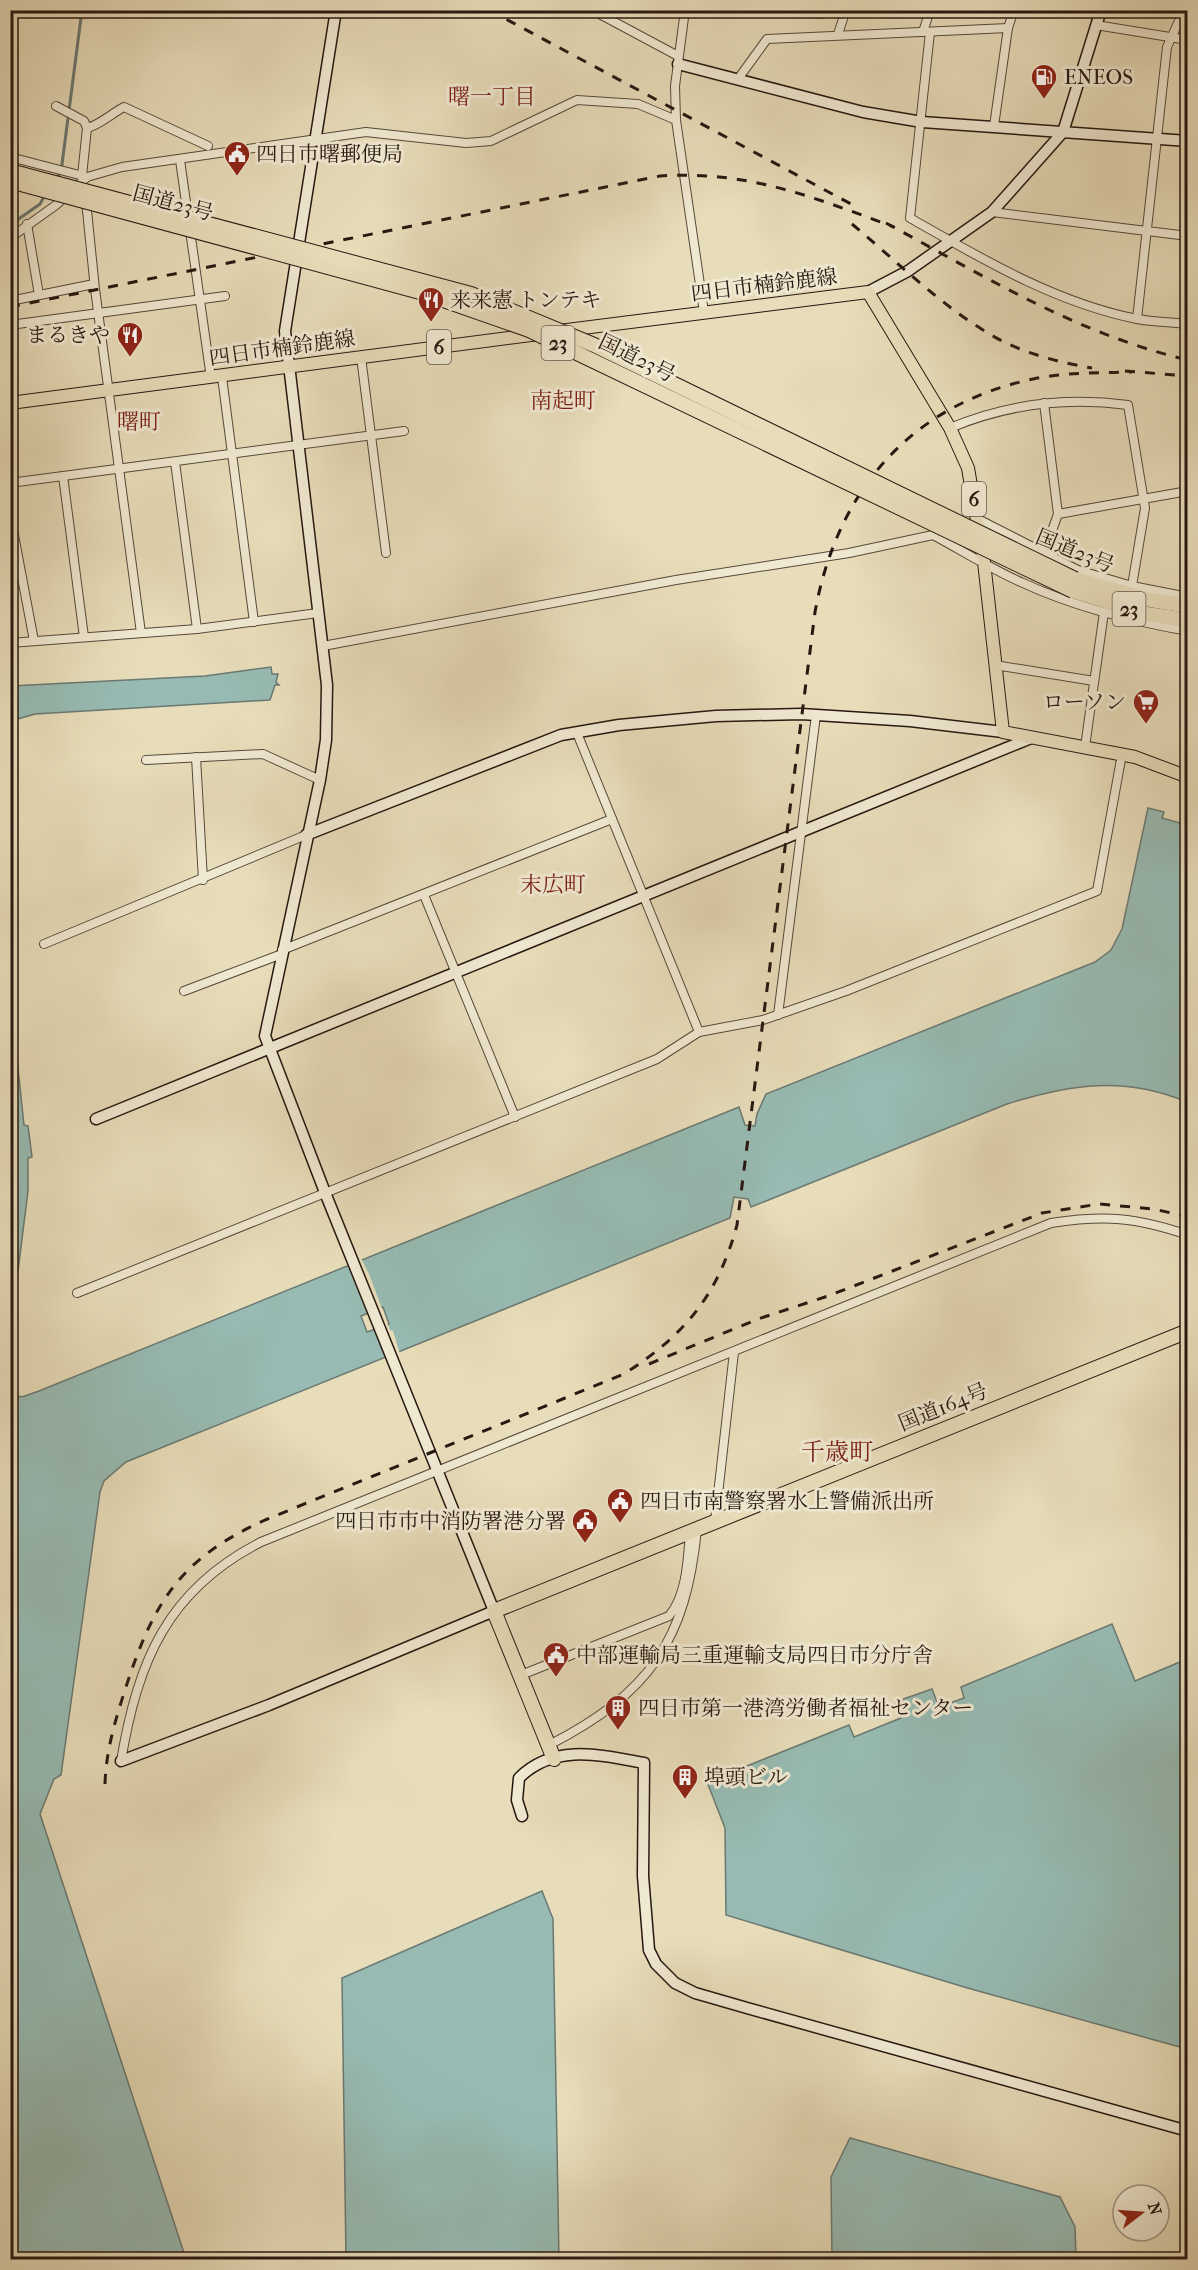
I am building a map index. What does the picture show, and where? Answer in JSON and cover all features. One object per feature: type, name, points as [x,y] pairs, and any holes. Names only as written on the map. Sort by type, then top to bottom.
[{"type":"highway","name":"国道23号","points":[[10,171],[471,294],[594,345],[1074,585],[1188,606]]},
{"type":"highway","name":"国道23号","points":[[10,181],[420,292],[529,330],[1074,585],[1147,614],[1188,620]]},
{"type":"highway","name":"国道164号","points":[[494,1611],[1188,1331]]},
{"type":"highway","points":[[494,1611],[554,1759]]},
{"type":"main road","name":"四日市楠鈴鹿線","points":[[10,403],[868,292],[950,428],[968,468],[984,562],[1004,732]]},
{"type":"main road","points":[[1004,732],[1122,754],[1188,777]]},
{"type":"street","points":[[121,1761],[269,1705],[494,1611],[326,1195],[268,1049],[265,1036],[306,836],[320,780],[328,709],[323,646],[289,367],[286,322],[336,10]]},
{"type":"street","points":[[592,10],[678,60],[738,79],[863,112],[922,122],[1188,141]]},
{"type":"street","points":[[685,10],[675,87],[676,120],[704,312]]},
{"type":"street","points":[[838,34],[846,10]]},
{"type":"street","points":[[930,10],[926,32],[922,122],[910,218],[1016,276],[1061,296],[1137,319],[1188,324]]},
{"type":"street","points":[[994,126],[1008,28],[1014,10]]},
{"type":"street","points":[[868,292],[908,271],[992,212],[1063,132],[1101,10]]},
{"type":"street","points":[[1137,319],[1167,47],[1173,40],[1184,10]]},
{"type":"street","points":[[1096,25],[1173,40],[1188,40]]},
{"type":"street","points":[[738,79],[767,39],[1008,28]]},
{"type":"street","points":[[10,158],[81,176],[122,167],[366,132],[466,143],[490,141],[577,100],[638,104],[676,120]]},
{"type":"street","points":[[87,128],[96,126],[107,116],[124,107],[208,146]]},
{"type":"street","points":[[59,108],[84,121],[87,128],[81,176],[141,633]]},
{"type":"street","points":[[180,159],[199,300],[231,454],[254,622]]},
{"type":"street","points":[[10,238],[56,205],[81,176]]},
{"type":"street","points":[[992,212],[1188,236]]},
{"type":"street","points":[[27,224],[39,295]]},
{"type":"street","points":[[10,301],[94,284]]},
{"type":"street","points":[[10,325],[225,296]]},
{"type":"street","points":[[361,357],[386,553]]},
{"type":"street","points":[[950,428],[1012,408],[1044,403],[1077,400],[1128,405],[1145,508],[1142,538],[1132,586]]},
{"type":"street","points":[[1044,403],[1058,514],[1044,553]]},
{"type":"street","points":[[10,483],[404,431]]},
{"type":"street","points":[[175,462],[197,629]]},
{"type":"street","points":[[63,476],[84,637]]},
{"type":"street","points":[[1058,514],[1188,491]]},
{"type":"street","points":[[10,514],[34,641]]},
{"type":"street","points":[[976,518],[1078,570],[1132,586],[1188,597]]},
{"type":"street","points":[[323,646],[676,580],[849,553],[933,535],[1021,583],[1104,612],[1188,631]]},
{"type":"street","points":[[1085,747],[1104,612]]},
{"type":"street","points":[[10,642],[197,629],[318,613]]},
{"type":"street","points":[[995,665],[1095,681]]},
{"type":"street","points":[[778,1015],[816,715]]},
{"type":"street","points":[[44,944],[306,836],[561,735],[619,725],[705,717],[816,715],[910,721],[1004,732]]},
{"type":"street","points":[[577,733],[699,1032]]},
{"type":"street","points":[[96,1119],[1030,738]]},
{"type":"street","points":[[146,760],[263,754],[320,780]]},
{"type":"street","points":[[77,1293],[326,1195],[657,1059],[699,1032],[722,1030],[778,1015],[846,992],[1097,891],[1122,754]]},
{"type":"street","points":[[196,758],[203,880]]},
{"type":"street","points":[[184,991],[612,819]]},
{"type":"street","points":[[424,895],[515,1117]]},
{"type":"street","points":[[121,1761],[128,1726],[155,1645],[166,1622],[196,1586],[231,1558],[261,1542],[1051,1223],[1093,1217],[1134,1220],[1188,1234]]},
{"type":"street","points":[[715,1521],[734,1352]]},
{"type":"street","points":[[521,1675],[669,1616],[675,1606],[684,1578],[693,1530]]},
{"type":"street","points":[[549,1745],[590,1724],[612,1707],[637,1683],[656,1660],[675,1626],[687,1596],[693,1530]]},
{"type":"street","points":[[522,1816],[517,1800],[519,1778],[527,1769],[583,1752],[644,1763],[643,1876],[649,1950],[656,1964],[675,1983],[695,1992],[747,2008],[1188,2131]]},
{"type":"green space","points":[[719,11],[827,11],[824,18],[732,15]]},
{"type":"water","points":[[271,667],[272,674],[278,674],[276,682],[279,685],[275,685],[270,700],[35,714],[11,721],[11,686],[205,676]]},
{"type":"water","points":[[1148,808],[1164,812],[1162,818],[1187,825],[1187,1102],[1164,1094],[1119,1086],[1075,1088],[1053,1092],[1007,1104],[751,1207],[748,1199],[734,1197],[730,1218],[126,1462],[104,1481],[100,1492],[61,1775],[54,1779],[40,1814],[186,2259],[11,2259],[10,1394],[22,1397],[39,1391],[739,1107],[745,1125],[755,1126],[757,1114],[766,1094],[1095,962],[1111,950],[1122,929]],"holes":[[[383,1307],[389,1324],[367,1332],[361,1316]]]},
{"type":"water","points":[[11,1002],[24,1125],[28,1126],[32,1157],[28,1158],[28,1191],[11,1327]]},
{"type":"water","points":[[1112,1624],[1135,1681],[1187,1659],[1187,2049],[971,1989],[726,1915],[725,1828],[707,1782],[849,1725],[854,1737],[901,1718],[895,1702],[932,1689],[939,1707],[964,1698],[961,1687]]},
{"type":"water","points":[[542,1891],[553,1919],[559,2259],[346,2259],[342,1978]]},
{"type":"water","points":[[850,2138],[1060,2197],[1075,2227],[1076,2259],[832,2259],[831,2177]]},
{"type":"pier","points":[[360,1256],[390,1330],[393,1331],[400,1354],[386,1359],[373,1327],[386,1322],[381,1311],[368,1316],[346,1262]]},
{"type":"waterway","points":[[55,180],[61,172],[82,10]]},
{"type":"waterway","points":[[10,225],[40,204],[45,195]]},
{"type":"railway","points":[[489,10],[851,204]]},
{"type":"railway","points":[[10,307],[660,176],[722,177],[779,188],[894,227]]},
{"type":"railway","points":[[886,223],[1032,302],[1108,335],[1188,360]]},
{"type":"railway","points":[[852,224],[925,287],[983,330],[1025,351],[1092,368]]},
{"type":"railway","points":[[1125,371],[1188,376]]},
{"type":"railway","points":[[105,1784],[109,1748],[115,1725],[125,1690],[147,1632],[173,1587],[190,1568],[211,1551],[235,1535],[265,1520],[624,1374],[665,1344],[696,1311],[720,1272],[737,1225],[815,612],[826,568],[841,528],[861,492],[886,460],[916,432],[950,409],[989,392],[1033,379],[1070,374],[1132,372]]},
{"type":"railway","points":[[649,1364],[758,1319],[828,1296],[1042,1213],[1099,1204],[1154,1209],[1188,1217]]},
{"type":"place","name":"ENEOS","points":[[1044,100]]},
{"type":"place","name":"四日市曙郵便局","points":[[237,177]]},
{"type":"place","name":"来来憲 トンテキ","points":[[431,323]]},
{"type":"place","name":"まるきや","points":[[130,358]]},
{"type":"place","name":"ローソン","points":[[1146,725]]},
{"type":"place","name":"四日市南警察署水上警備派出所","points":[[620,1524]]},
{"type":"place","name":"四日市市中消防署港分署","points":[[585,1544]]},
{"type":"place","name":"中部運輸局三重運輸支局四日市分庁舎","points":[[556,1678]]},
{"type":"place","name":"四日市第一港湾労働者福祉センター","points":[[618,1731]]},
{"type":"place","name":"埠頭ビル","points":[[685,1800]]},
{"type":"district","name":"曙一丁目","points":[[492,96]]},
{"type":"district","name":"南起町","points":[[563,400]]},
{"type":"district","name":"曙町","points":[[139,421]]},
{"type":"district","name":"末広町","points":[[553,884]]},
{"type":"district","name":"千歳町","points":[[837,1452]]}]
